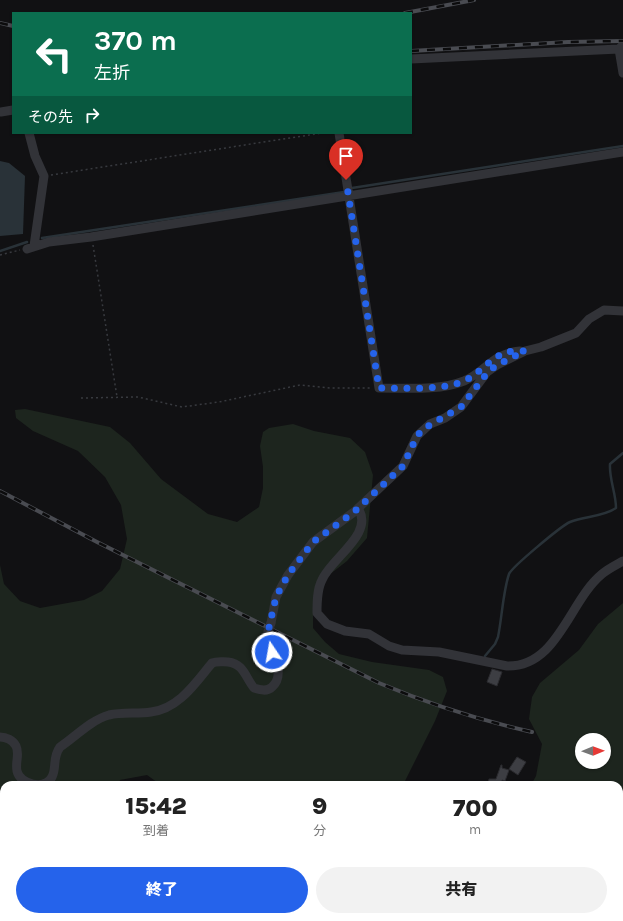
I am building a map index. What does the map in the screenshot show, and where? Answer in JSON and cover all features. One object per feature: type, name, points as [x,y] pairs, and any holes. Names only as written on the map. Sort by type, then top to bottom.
[{"type":"street","points":[[412,60],[621,47],[623,73]]},
{"type":"street","points":[[0,112],[12,110]]},
{"type":"street","points":[[29,134],[35,156],[44,176],[31,248],[49,242],[91,237],[623,152]]},
{"type":"street","points":[[339,134],[379,388],[417,388],[458,383],[466,380],[506,352],[525,351],[541,347],[576,333],[589,319],[604,310],[623,311]]},
{"type":"street","points":[[48,781],[52,777],[56,753],[60,747],[98,720],[109,715],[153,712],[174,703],[190,690],[212,663],[236,663],[241,666],[254,688],[260,690],[270,689],[276,682],[278,670],[268,632],[276,597],[288,575],[313,542],[358,508],[403,466],[417,436],[423,429],[461,407],[488,372],[497,365],[525,351]]},
{"type":"street","points":[[358,508],[363,518],[361,529],[321,580],[317,613],[326,624],[344,631],[369,634],[389,646],[402,650],[439,652],[507,666],[518,666],[532,660],[541,653],[554,640],[584,594],[602,574],[623,561]]},
{"type":"street","points":[[0,737],[9,739],[16,745],[18,758],[17,771],[22,779],[25,781]]},
{"type":"path","points":[[44,176],[316,134]]},
{"type":"path","points":[[91,237],[117,397]]},
{"type":"path","points":[[0,255],[31,248]]},
{"type":"path","points":[[81,398],[138,397],[182,407],[219,402],[300,385],[330,388],[379,388]]},
{"type":"shaded area","points":[[0,161],[9,163],[25,176],[23,234],[0,236]]},
{"type":"shaded area","points":[[25,409],[110,427],[130,443],[161,479],[208,514],[237,522],[259,507],[263,488],[263,467],[260,446],[263,432],[269,428],[293,424],[314,431],[350,438],[365,452],[373,475],[367,538],[347,561],[320,582],[313,606],[313,628],[325,642],[339,654],[372,662],[429,670],[443,677],[447,691],[435,721],[405,781],[155,781],[147,775],[120,781],[0,781],[0,565],[4,584],[20,601],[40,608],[84,600],[102,591],[120,569],[127,539],[121,505],[105,477],[78,451],[33,431],[16,418],[15,410]]},
{"type":"shaded area","points":[[623,603],[623,781],[533,781],[536,776],[542,744],[529,719],[532,697],[540,683],[579,650],[598,624]]},
{"type":"building","points":[[492,669],[502,672],[497,686],[487,682]]},
{"type":"building","points":[[517,757],[526,762],[518,775],[509,769]]},
{"type":"building","points":[[501,765],[502,768],[509,770],[505,781],[489,781],[489,779],[496,779]]},
{"type":"waterway","points":[[352,188],[623,146]]},
{"type":"waterway","points":[[42,238],[344,192]]},
{"type":"waterway","points":[[0,251],[27,242]]},
{"type":"waterway","points":[[485,656],[495,644],[498,637],[505,589],[509,574],[527,556],[565,525],[576,520],[600,515],[616,508],[610,464],[623,453]]},
{"type":"railway","points":[[410,12],[474,0]]},
{"type":"railway","points":[[0,23],[12,26]]},
{"type":"railway","points":[[412,51],[568,42],[623,41]]},
{"type":"railway","points":[[0,491],[97,542],[379,683],[454,711],[532,732]]},
{"type":"route","points":[[272,652],[268,632],[276,597],[288,575],[313,542],[354,512],[403,466],[417,436],[423,429],[430,424],[445,418],[461,407],[480,381],[497,365],[525,351],[506,352],[490,362],[477,373],[458,383],[417,388],[379,388],[346,180]]}]
